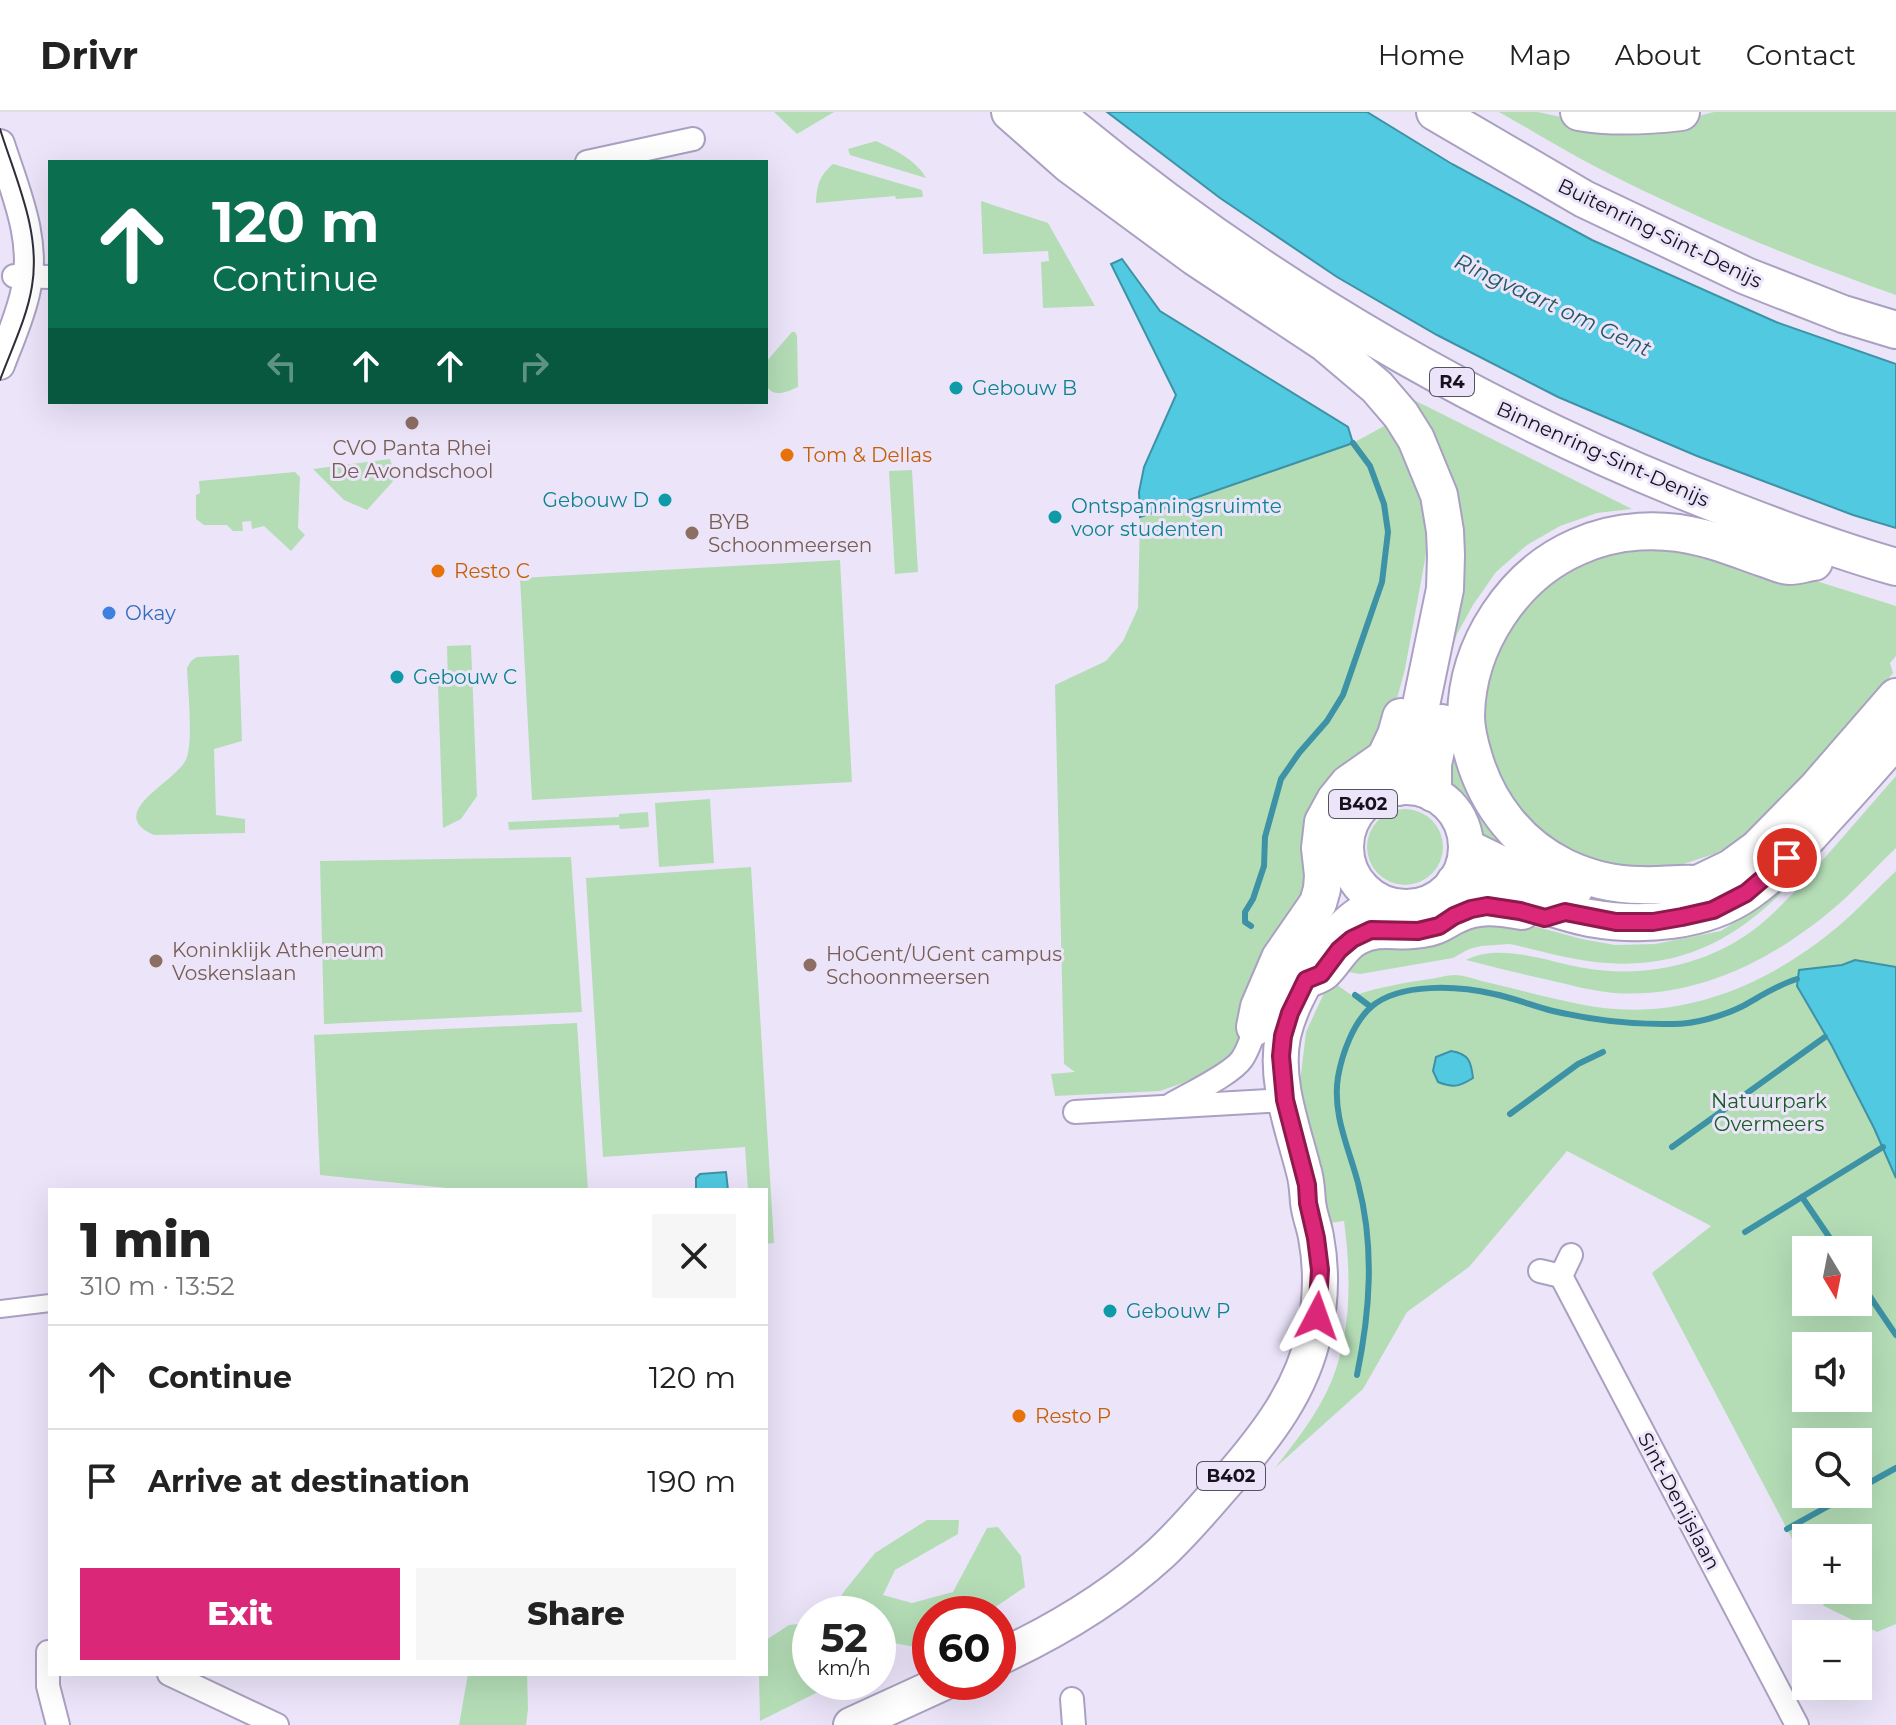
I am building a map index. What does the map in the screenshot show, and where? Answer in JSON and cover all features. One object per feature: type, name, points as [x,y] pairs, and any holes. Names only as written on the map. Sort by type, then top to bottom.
[{"type":"highway","points":[[1010,112],[1070,165],[1195,257],[1325,343],[1377,387],[1401,415],[1416,439],[1439,495],[1445,531],[1445,589],[1409,763],[1415,790]]},
{"type":"highway","name":"Binnenring-Sint-Denijs","points":[[1054,112],[1178,211],[1248,260],[1371,337],[1482,399],[1610,461],[1732,511],[1896,567]]},
{"type":"highway","name":"Buitenring-Sint-Denijs","points":[[1435,112],[1584,199],[1746,276],[1843,314],[1896,330]]},
{"type":"highway","points":[[1478,112],[1598,180],[1688,224],[1764,258],[1896,305]]},
{"type":"highway","points":[[1579,112],[1642,116],[1681,112]]},
{"type":"highway","points":[[1415,790],[1433,764],[1459,649],[1487,596],[1510,570],[1567,533],[1603,522],[1673,517],[1705,524],[1896,589]]},
{"type":"highway","points":[[1695,884],[1616,884],[1589,878],[1538,851],[1510,826],[1492,801],[1471,746],[1466,718],[1475,665],[1500,612],[1520,586],[1547,563],[1578,546],[1642,531],[1675,532],[1788,566],[1814,562]]},
{"type":"highway","points":[[1260,1022],[1259,1007],[1280,958],[1318,903],[1323,875],[1320,848],[1323,822],[1348,784],[1385,758],[1396,735],[1412,675],[1429,667]]},
{"type":"highway","points":[[1467,848],[1510,869],[1592,893],[1640,899],[1677,894],[1731,868],[1757,849],[1808,799],[1896,697]]},
{"type":"highway","points":[[1455,882],[1477,884],[1565,912],[1616,922],[1653,922],[1713,910],[1746,893],[1774,871],[1896,739]]},
{"type":"highway","points":[[1306,980],[1321,974],[1339,950],[1352,939],[1371,930],[1418,931],[1439,926],[1471,909],[1487,906],[1545,918],[1565,912]]},
{"type":"main road","points":[[1415,790],[1447,802],[1464,831],[1467,848],[1455,882]]},
{"type":"main road","name":"B402","points":[[1016,1650],[1071,1620],[1113,1592],[1160,1554],[1258,1446],[1296,1385],[1315,1332],[1319,1259],[1307,1185],[1275,1101],[1261,1077],[1260,1022],[1290,960],[1350,885],[1351,874],[1345,855],[1346,836],[1352,818],[1364,803],[1379,792],[1415,790]]},
{"type":"main road","points":[[1351,874],[1372,898],[1387,905]]},
{"type":"main road","name":"B402","points":[[1275,1101],[1283,1036],[1290,1013],[1322,953],[1354,918],[1368,909],[1387,905],[1406,908],[1425,905],[1442,896],[1455,882]]},
{"type":"main road","points":[[851,1725],[912,1697]]},
{"type":"street","points":[[596,160],[693,139]]},
{"type":"street","points":[[0,144],[25,223],[31,276],[0,365]]},
{"type":"street","points":[[0,188],[15,251],[31,276]]},
{"type":"street","points":[[0,328],[12,291],[31,276]]},
{"type":"street","points":[[1168,1107],[1230,1070],[1241,1060],[1260,1022]]},
{"type":"street","points":[[1075,1112],[1275,1101]]},
{"type":"street","name":"Sint-Denijslaan","points":[[1571,1255],[1551,1274],[1797,1725]]},
{"type":"street","points":[[0,1309],[48,1303]]},
{"type":"street","points":[[48,1652],[48,1686],[58,1725]]},
{"type":"street","points":[[173,1676],[277,1725]]},
{"type":"street","points":[[1072,1699],[1074,1725]]},
{"type":"green space","points":[[774,112],[834,112],[797,134]]},
{"type":"green space","points":[[1499,112],[1538,112],[1584,122],[1690,118],[1714,112],[1896,112],[1896,295],[1781,252],[1669,203]]},
{"type":"green space","points":[[876,141],[911,161],[926,178],[850,155],[848,149]]},
{"type":"green space","points":[[833,164],[922,190],[923,197],[896,199],[895,196],[816,203],[820,181]]},
{"type":"green space","points":[[981,201],[1048,223],[1095,306],[1043,308],[1041,262],[1049,261],[1048,251],[983,254]]},
{"type":"green space","points":[[795,332],[798,387],[776,393],[768,389],[768,360]]},
{"type":"green space","points":[[1404,395],[1632,509],[1597,513],[1560,526],[1527,545],[1496,572],[1457,634],[1445,672],[1455,490],[1444,459],[1428,429]]},
{"type":"green space","points":[[1388,424],[1402,446],[1424,499],[1430,532],[1405,669],[1388,732],[1317,874],[1235,1055],[1225,1063],[1160,1091],[1055,1096],[1051,1074],[1075,1072],[1064,1064],[1055,685],[1106,661],[1123,641],[1138,608],[1140,517],[1353,443]]},
{"type":"green space","points":[[390,459],[396,478],[367,510],[344,500],[313,469]]},
{"type":"green space","points":[[912,470],[918,572],[895,574],[889,471]]},
{"type":"green space","points":[[295,472],[300,477],[298,528],[305,535],[291,551],[264,526],[252,529],[251,521],[242,522],[243,531],[233,531],[227,525],[204,525],[196,519],[199,481]]},
{"type":"green space","points":[[1633,542],[1727,553],[1896,606],[1896,656],[1890,663],[1893,673],[1792,792],[1745,837],[1714,854],[1677,866],[1642,870],[1619,868],[1581,858],[1555,845],[1536,828],[1515,806],[1500,781],[1489,755],[1481,713],[1486,663],[1504,625],[1552,572]]},
{"type":"green space","points":[[840,560],[852,782],[532,800],[520,578]]},
{"type":"green space","points":[[471,645],[477,796],[461,819],[443,828],[438,686],[448,686],[447,646]]},
{"type":"green space","points":[[239,655],[242,741],[214,749],[216,815],[245,819],[245,833],[154,835],[140,826],[136,816],[148,796],[187,757],[190,726],[187,668],[197,657]]},
{"type":"green space","points":[[1462,692],[1534,857],[1474,843],[1464,812],[1441,788]]},
{"type":"green space","points":[[1896,776],[1896,848],[1816,923],[1735,971],[1676,989],[1614,993],[1466,960],[1479,955],[1509,953],[1584,968],[1631,971],[1677,965],[1722,949],[1742,938],[1779,908]]},
{"type":"green space","points":[[710,799],[714,863],[659,867],[655,803]]},
{"type":"green space","points":[[1864,800],[1784,891],[1724,938],[1690,953],[1651,962],[1607,963],[1510,944],[1481,946],[1453,958],[1360,974],[1349,972],[1341,966],[1358,948],[1459,926],[1518,922],[1615,945],[1655,944],[1721,931],[1781,887]]},
{"type":"green space","points":[[1405,809],[1420,812],[1432,820],[1440,832],[1443,847],[1440,862],[1432,874],[1420,882],[1405,885],[1390,882],[1378,874],[1370,862],[1367,847],[1370,832],[1378,820],[1390,812]]},
{"type":"green space","points":[[648,812],[649,827],[620,829],[619,825],[509,830],[508,822],[619,817],[619,814]]},
{"type":"green space","points":[[571,857],[582,1012],[324,1024],[320,861]]},
{"type":"green space","points":[[751,867],[774,1243],[768,1244],[768,1188],[748,1188],[745,1147],[603,1157],[586,878]]},
{"type":"green space","name":"Natuurpark Overmeers","points":[[1896,871],[1896,1624],[1877,1632],[1872,1630],[1872,1620],[1853,1620],[1824,1606],[1872,1604],[1872,1524],[1792,1524],[1792,1539],[1652,1273],[1711,1226],[1567,1151],[1469,1267],[1407,1312],[1363,1389],[1275,1468],[1327,1392],[1339,1361],[1346,1321],[1349,1281],[1344,1221],[1330,1223],[1300,1110],[1306,1032],[1330,980],[1353,996],[1454,975],[1579,1004],[1617,1009],[1654,1009],[1726,993],[1760,978],[1792,960],[1852,914]]},
{"type":"green space","points":[[577,1023],[588,1188],[447,1188],[320,1175],[314,1035]]},
{"type":"green space","points":[[927,1520],[959,1520],[958,1534],[895,1570],[883,1595],[887,1596],[841,1596],[875,1553]]},
{"type":"green space","points":[[998,1527],[1021,1556],[1025,1587],[1012,1596],[938,1596],[953,1592],[987,1528]]},
{"type":"green space","points":[[896,1599],[912,1603],[912,1647],[896,1643]]},
{"type":"green space","points":[[792,1625],[792,1700],[802,1700],[760,1721],[759,1676],[768,1676],[768,1639]]},
{"type":"green space","points":[[468,1676],[527,1676],[526,1725],[459,1725]]},
{"type":"water","name":"Ringvaart om Gent","points":[[1107,112],[1367,112],[1452,164],[1592,240],[1776,322],[1896,364],[1896,528],[1853,515],[1697,456],[1558,397],[1437,335],[1337,277],[1220,198]]},
{"type":"water","points":[[1122,259],[1160,311],[1348,427],[1353,443],[1140,517],[1139,492],[1144,467],[1176,395],[1111,264]]},
{"type":"water","points":[[1855,960],[1896,967],[1896,1178],[1832,1046],[1797,986],[1799,970],[1842,965]]},
{"type":"water","points":[[1451,1051],[1465,1056],[1473,1078],[1456,1086],[1438,1082],[1433,1071],[1436,1057]]},
{"type":"water","points":[[726,1172],[728,1188],[696,1188],[696,1178],[700,1174]]},
{"type":"waterway","points":[[1251,926],[1245,922],[1245,912],[1253,899],[1264,866],[1265,837],[1281,779],[1327,721],[1343,695],[1382,582],[1388,532],[1384,504],[1370,466],[1353,443]]},
{"type":"waterway","points":[[1357,1375],[1368,1303],[1369,1255],[1363,1207],[1339,1118],[1337,1091],[1349,1039],[1371,1007],[1398,993],[1447,988],[1494,994],[1553,1011],[1597,1019],[1682,1024],[1727,1013],[1797,979]]},
{"type":"waterway","points":[[1355,995],[1371,1007]]},
{"type":"waterway","points":[[1672,1147],[1825,1037]]},
{"type":"waterway","points":[[1510,1114],[1578,1064],[1603,1052]]},
{"type":"waterway","points":[[1745,1232],[1883,1147]]},
{"type":"waterway","points":[[1802,1197],[1828,1236]]},
{"type":"waterway","points":[[1872,1300],[1896,1335]]},
{"type":"waterway","points":[[1872,1481],[1896,1468]]},
{"type":"waterway","points":[[1787,1529],[1825,1508]]},
{"type":"tram line","points":[[0,129],[30,226],[34,266],[26,310],[0,380]]},
{"type":"place","name":"Gebouw B","points":[[956,388]]},
{"type":"place","name":"CVO Panta Rhei De Avondschool","points":[[412,423]]},
{"type":"place","name":"Tom & Dellas","points":[[787,455]]},
{"type":"place","name":"Gebouw D","points":[[665,500]]},
{"type":"place","name":"Ontspanningsruimte voor studenten","points":[[1055,517]]},
{"type":"place","name":"BYB Schoonmeersen","points":[[692,533]]},
{"type":"place","name":"Resto C","points":[[438,571]]},
{"type":"place","name":"Okay","points":[[109,613]]},
{"type":"place","name":"Gebouw C","points":[[397,677]]},
{"type":"place","name":"Koninklijk Atheneum Voskenslaan","points":[[156,961]]},
{"type":"place","name":"HoGent/UGent campus Schoonmeersen","points":[[810,965]]},
{"type":"place","name":"Gebouw P","points":[[1110,1311]]},
{"type":"place","name":"Resto P","points":[[1019,1416]]},
{"type":"route","points":[[1317,1316],[1320,1270],[1316,1238],[1307,1185],[1285,1100],[1281,1056],[1290,1013],[1306,980],[1321,974],[1339,950],[1352,939],[1371,930],[1418,931],[1439,926],[1471,909],[1487,906],[1545,918],[1565,912],[1616,922],[1653,922],[1682,917],[1713,910],[1746,893],[1787,858]]}]
